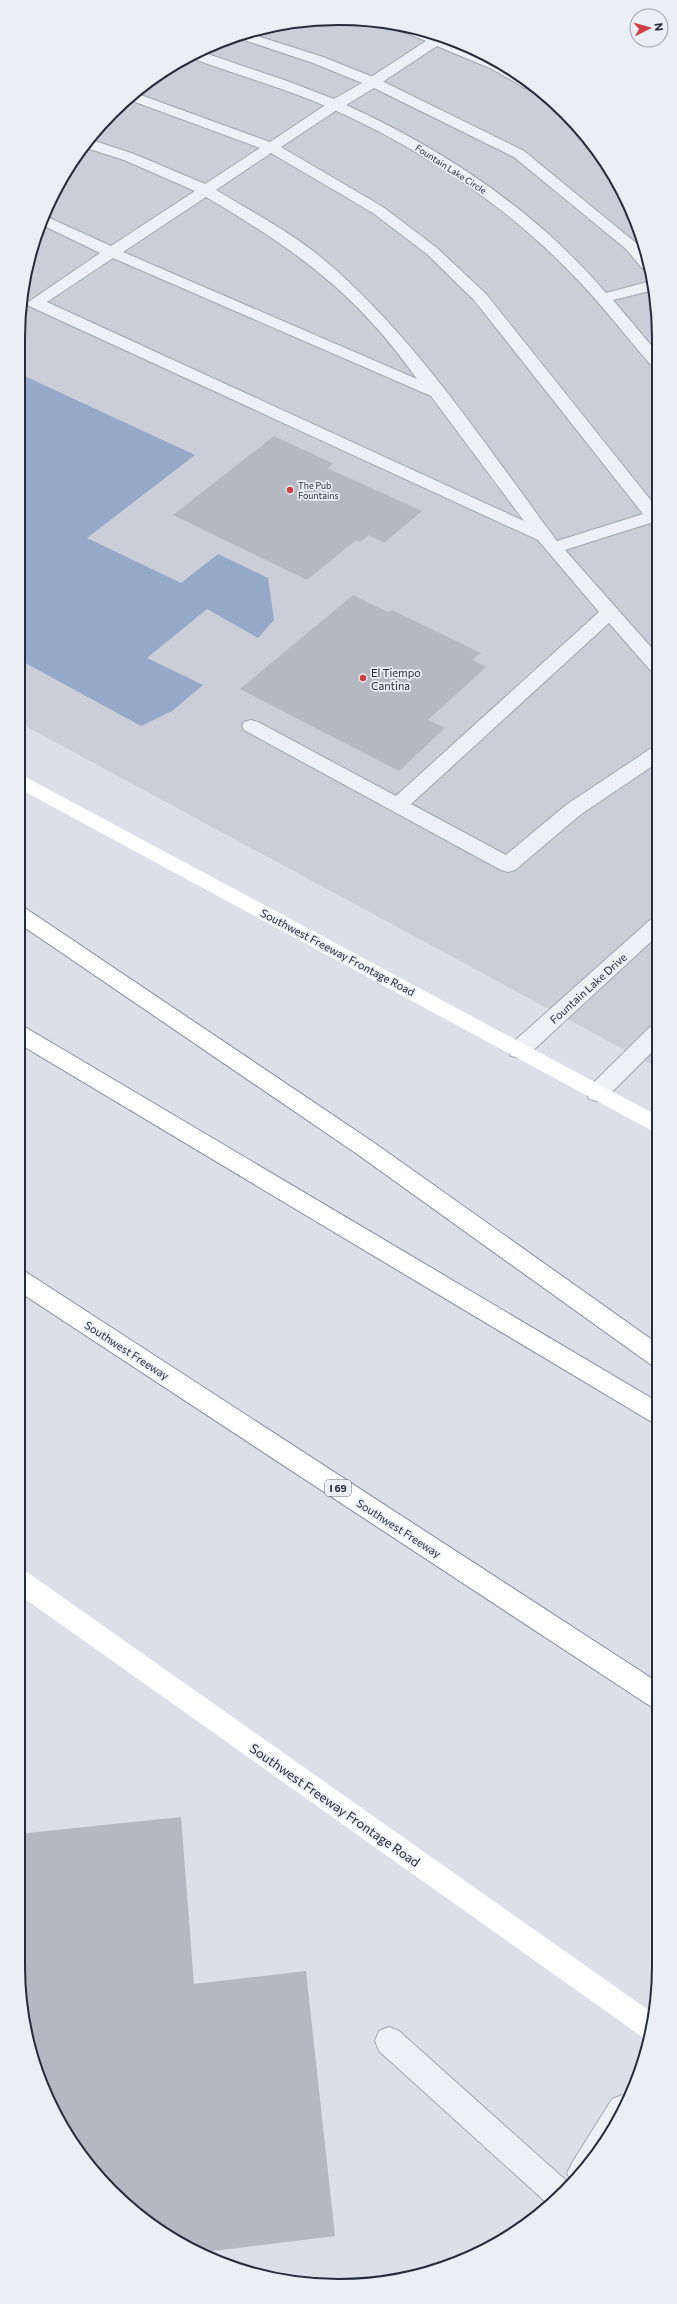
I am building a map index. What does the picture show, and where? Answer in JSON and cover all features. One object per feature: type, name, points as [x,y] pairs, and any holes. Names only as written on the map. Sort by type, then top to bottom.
[{"type":"main road","name":"Southwest Freeway Frontage Road","points":[[25,784],[652,1123]]},
{"type":"main road","points":[[25,918],[365,1148],[652,1353]]},
{"type":"main road","points":[[25,1037],[652,1410]]},
{"type":"main road","name":"Southwest Freeway","points":[[25,1284],[652,1693]]},
{"type":"main road","name":"Southwest Freeway Frontage Road","points":[[25,1585],[646,2025]]},
{"type":"street","points":[[250,38],[318,60],[373,82],[519,154],[631,246],[642,259]]},
{"type":"street","points":[[435,41],[34,303],[549,543],[652,518]]},
{"type":"street","name":"Fountain Lake Circle","points":[[201,56],[283,84],[335,105],[424,150],[492,196],[560,253],[604,298],[652,356]]},
{"type":"street","points":[[138,98],[271,147],[378,210],[432,251],[480,297],[652,513]]},
{"type":"street","points":[[93,145],[128,157],[205,190],[266,226],[317,262],[379,320],[437,393],[549,543],[652,660]]},
{"type":"street","points":[[48,222],[111,252],[437,393]]},
{"type":"street","points":[[604,298],[647,286]]},
{"type":"street","points":[[398,806],[610,612]]},
{"type":"street","points":[[251,726],[508,865],[573,810],[652,757]]},
{"type":"street","name":"Fountain Lake Drive","points":[[519,1050],[652,930]]},
{"type":"street","points":[[597,1093],[652,1039]]},
{"type":"street","points":[[389,2041],[556,2191]]},
{"type":"shaded area","points":[[338,25],[379,28],[400,31],[439,42],[477,57],[495,67],[513,78],[545,103],[574,132],[587,148],[599,164],[620,200],[635,238],[646,277],[652,338],[652,1065],[25,726],[25,338],[28,298],[36,257],[57,200],[78,164],[103,132],[132,103],[148,90],[164,78],[200,57],[257,36],[277,31],[318,26]]},
{"type":"water","points":[[25,376],[195,455],[87,538],[181,583],[218,554],[268,578],[274,620],[258,638],[207,609],[147,658],[203,685],[172,711],[141,726],[25,663]]},
{"type":"building","name":"The Pub Fountains","points":[[274,436],[334,464],[327,468],[422,511],[384,543],[369,535],[360,542],[356,540],[307,580],[173,515]]},
{"type":"building","name":"El Tiempo Cantina","points":[[353,595],[388,612],[392,610],[481,653],[472,660],[486,667],[428,720],[445,728],[399,771],[240,689]]},
{"type":"building","points":[[181,1817],[194,1984],[306,1971],[335,2236],[210,2251],[182,2237],[148,2214],[117,2187],[90,2156],[78,2140],[57,2104],[42,2066],[31,2027],[25,1966],[25,1833]]},
{"type":"place","name":"The Pub Fountains","points":[[290,490]]},
{"type":"place","name":"El Tiempo Cantina","points":[[363,678]]}]
